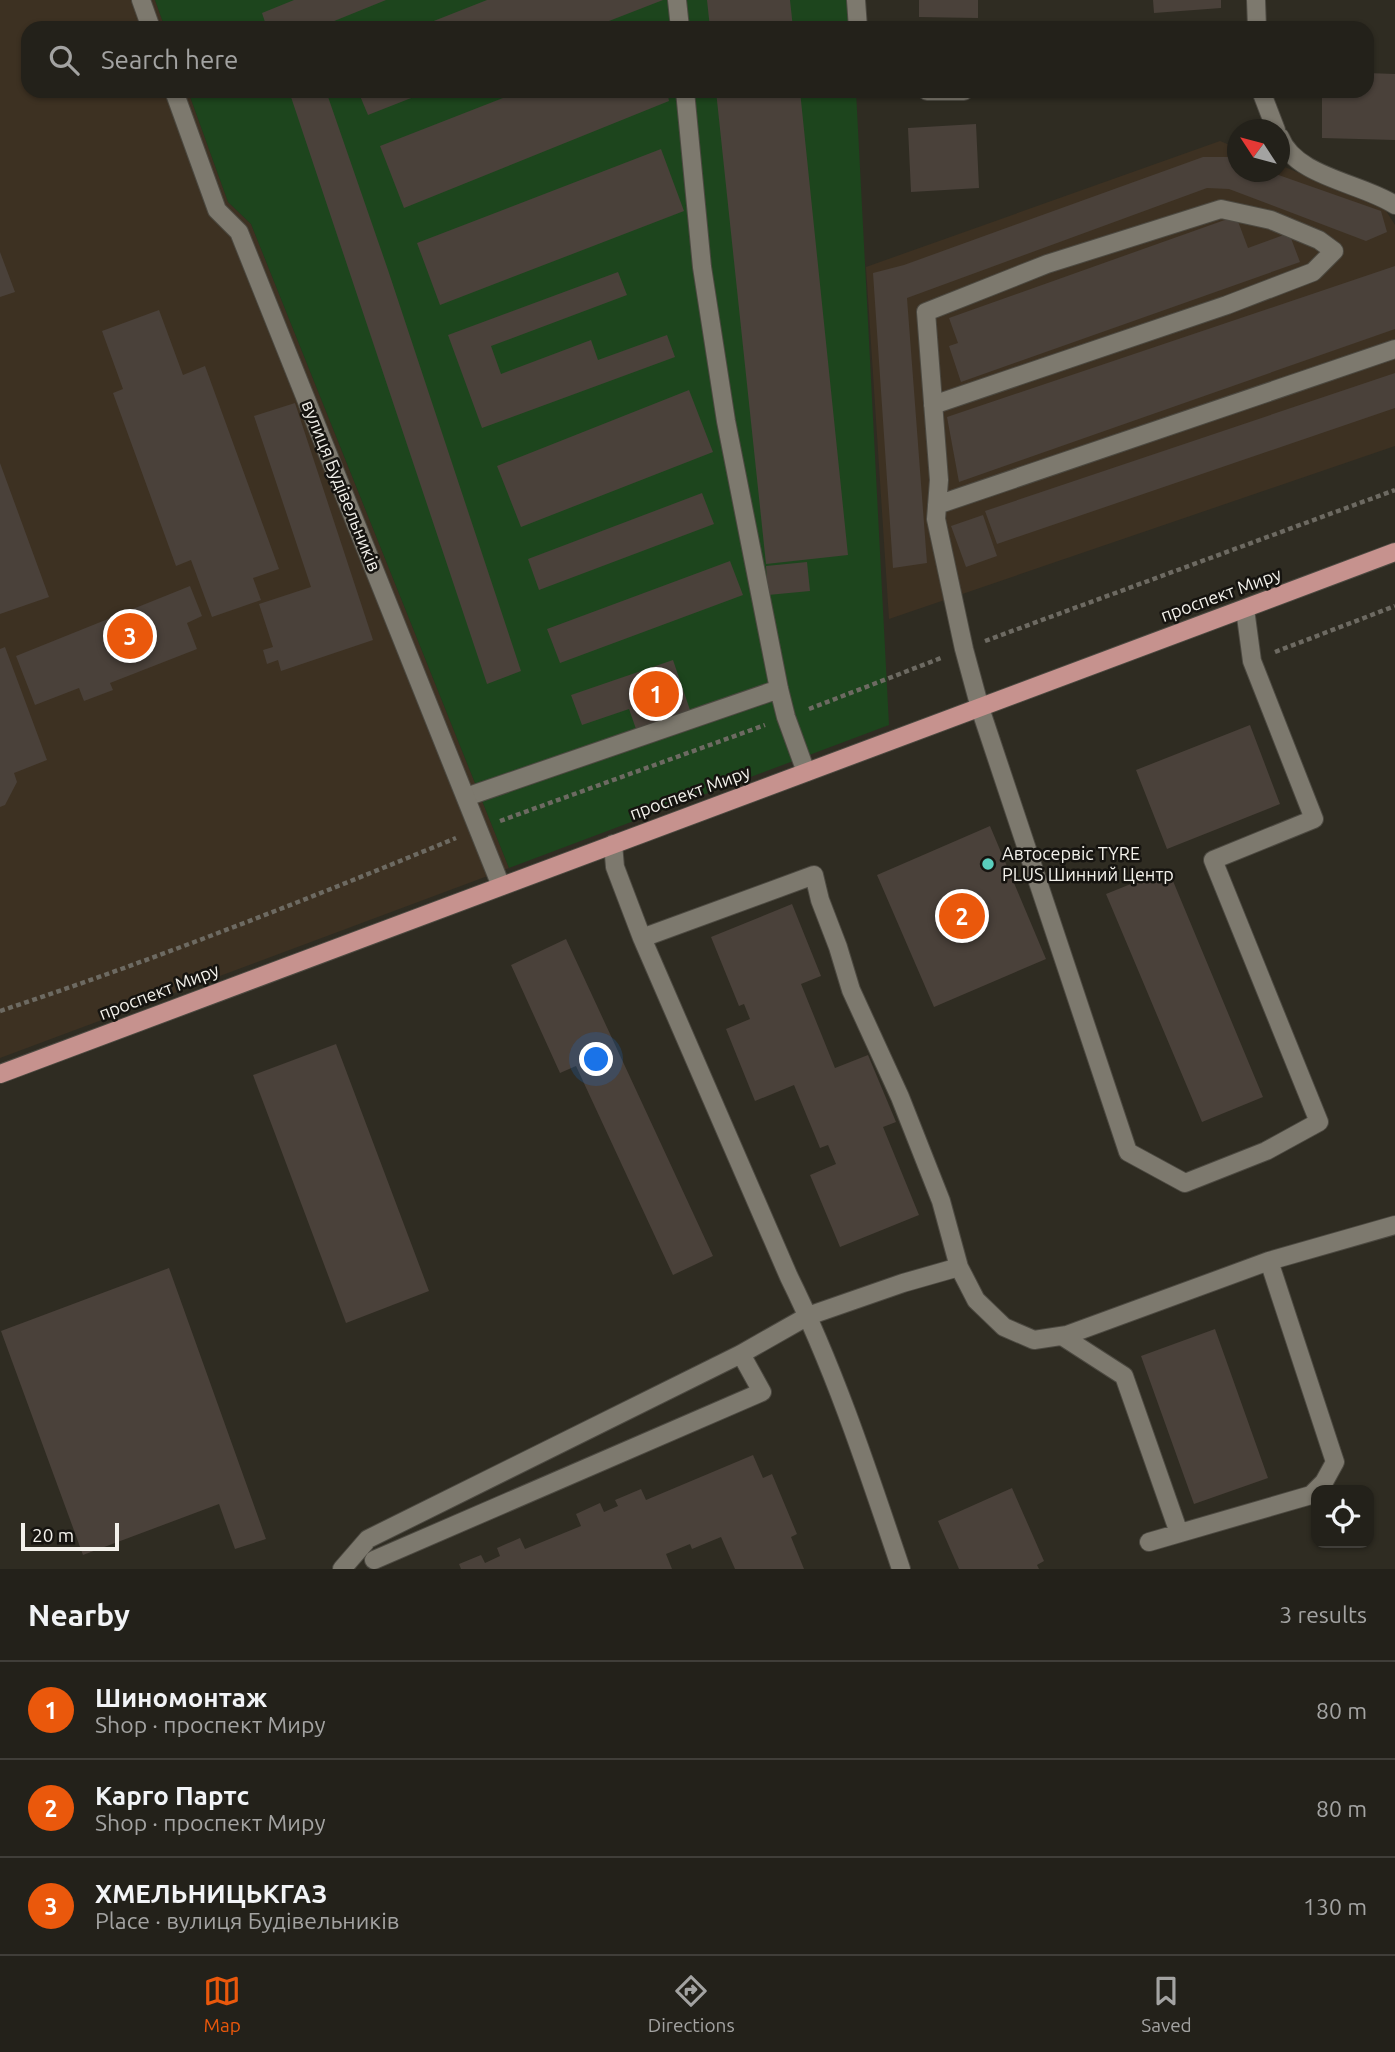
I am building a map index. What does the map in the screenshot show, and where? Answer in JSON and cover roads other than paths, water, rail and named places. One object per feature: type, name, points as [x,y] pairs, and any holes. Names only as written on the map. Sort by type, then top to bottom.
[{"type":"main road","name":"проспект Миру","points":[[0,1074],[1395,552]]},
{"type":"street","points":[[141,0],[148,21]]},
{"type":"street","points":[[677,0],[679,21]]},
{"type":"street","points":[[856,0],[858,21]]},
{"type":"street","points":[[1256,0],[1257,21]]},
{"type":"street","name":"вулиця Будівельників","points":[[177,98],[217,209],[239,232],[501,886]]},
{"type":"street","points":[[686,98],[702,267],[726,421],[779,689],[786,718],[806,772]]},
{"type":"street","points":[[1264,98],[1272,119]]},
{"type":"street","points":[[1290,152],[1323,176],[1381,196],[1395,205]]},
{"type":"street","points":[[933,405],[1227,305],[1313,272],[1334,251],[1319,240],[1271,220],[1221,209],[1047,264],[926,312],[933,405],[939,480],[936,519],[964,649],[980,708],[1128,1152],[1185,1183],[1266,1151],[1319,1122],[1213,860],[1314,819],[1252,661],[1245,608]]},
{"type":"street","points":[[937,505],[1395,349]]},
{"type":"street","points":[[466,797],[779,689]]},
{"type":"street","points":[[613,845],[615,867],[642,938],[808,1315],[901,1569]]},
{"type":"street","points":[[642,938],[814,875],[851,990],[900,1097],[941,1200],[959,1266],[976,1300],[1004,1327],[1034,1340],[1062,1336],[1269,1261],[1395,1225]]},
{"type":"street","points":[[1149,1542],[1311,1495],[1324,1482],[1335,1462],[1269,1261]]},
{"type":"street","points":[[342,1569],[368,1539],[741,1354],[808,1315],[959,1266]]},
{"type":"street","points":[[1062,1336],[1124,1376],[1179,1533]]},
{"type":"street","points":[[368,1539],[375,1565],[762,1392],[741,1354]]},
{"type":"place","name":"ХМЕЛЬНИЦЬКГАЗ","points":[[130,636]]},
{"type":"place","name":"Шиномонтаж","points":[[656,694]]},
{"type":"place","name":"Автосервіс TYRE PLUS Шинний Центр","points":[[988,864]]},
{"type":"place","name":"Карго Партс","points":[[962,916]]}]
